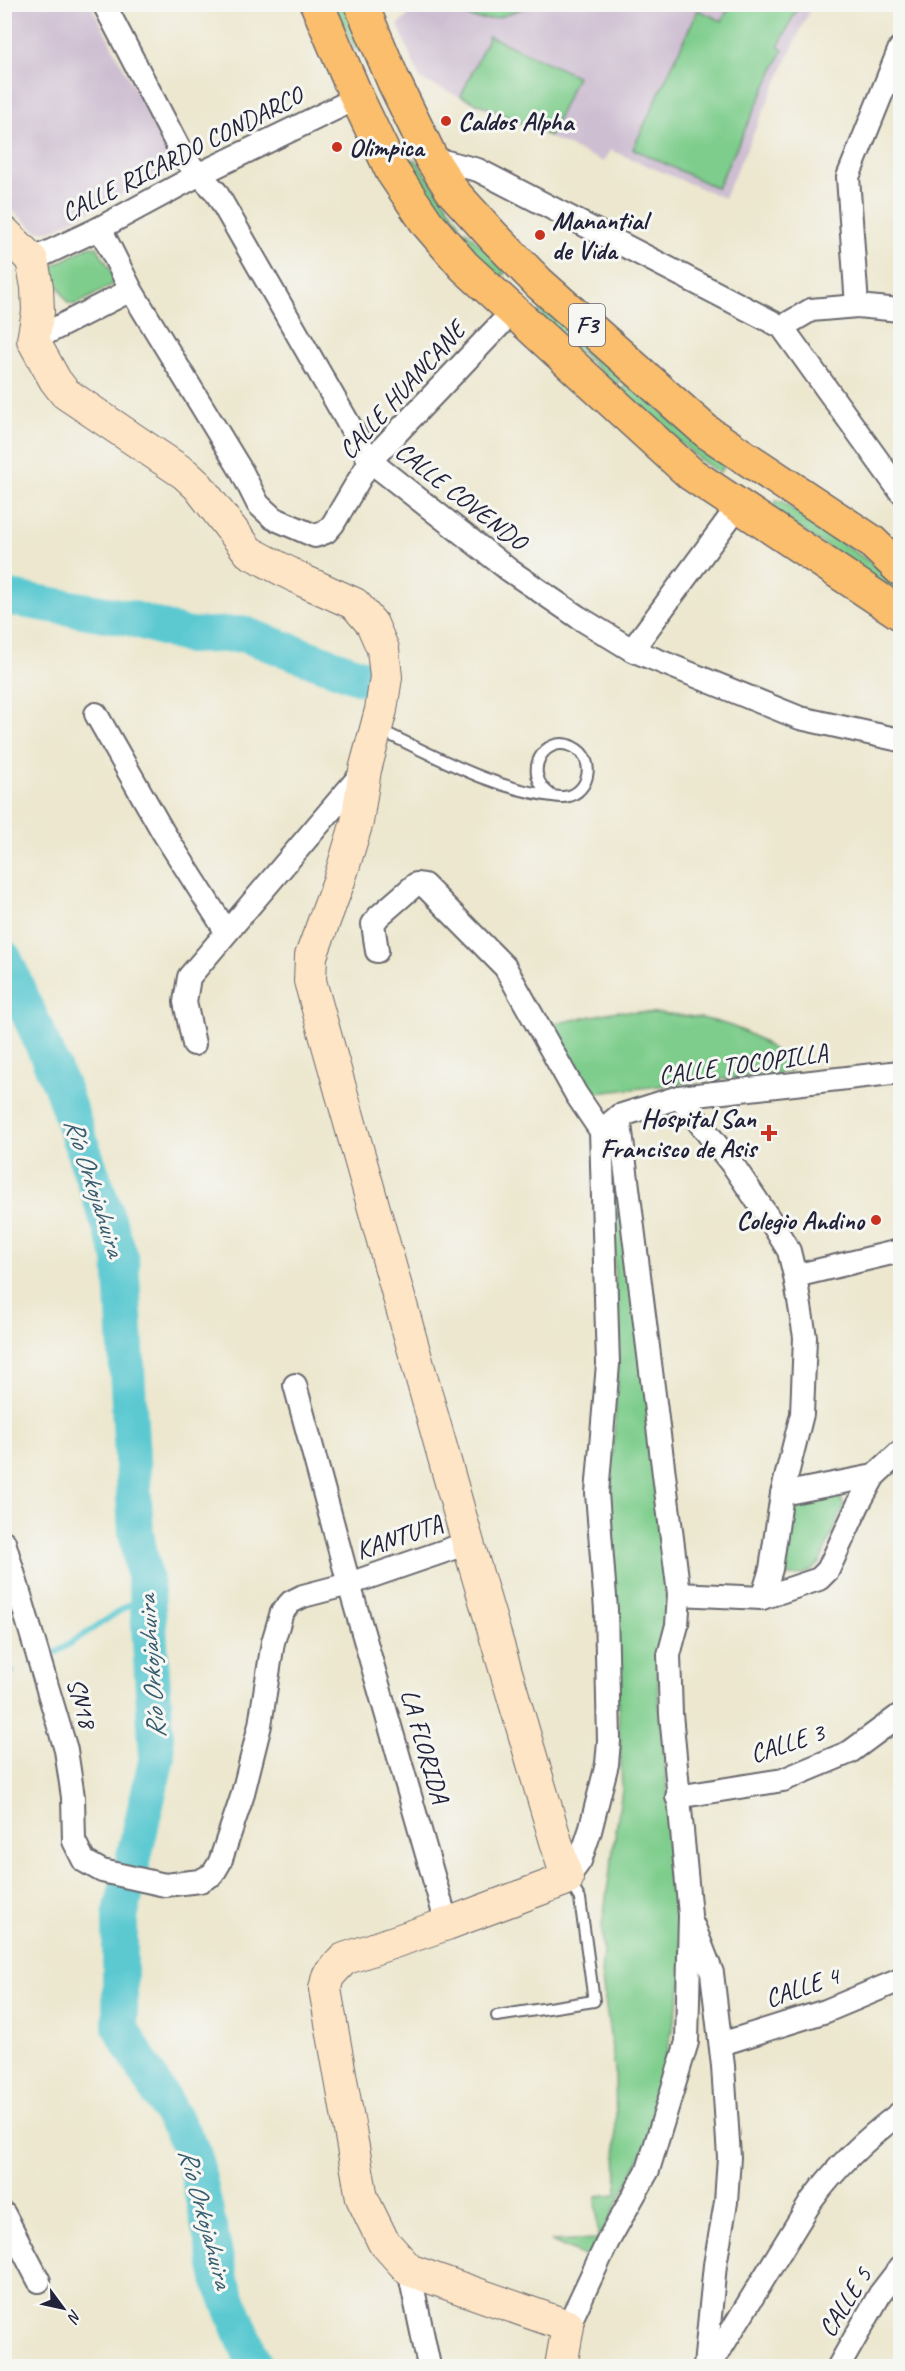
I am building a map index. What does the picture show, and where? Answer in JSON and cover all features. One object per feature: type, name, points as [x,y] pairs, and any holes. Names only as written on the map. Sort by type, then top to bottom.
[{"type":"main road","name":"F3","points":[[317,4],[357,98],[392,171],[427,223],[464,266],[691,474],[900,613]]},
{"type":"main road","name":"F3","points":[[361,4],[394,82],[431,158],[453,192],[539,282],[707,432],[871,541],[900,569]]},
{"type":"main road","points":[[357,98],[394,82]]},
{"type":"main road","points":[[4,232],[32,260],[37,287],[38,312],[33,340],[55,380],[65,393],[185,474],[198,486],[249,552],[304,581],[355,604],[372,624],[383,649],[386,677],[377,729],[365,770],[357,822],[339,880],[311,956],[310,981],[468,1543],[567,1879],[447,1924],[344,1959],[327,1976],[325,1989],[362,2198],[383,2241],[409,2270],[568,2326],[561,2367]]},
{"type":"main road","points":[[513,311],[539,282]]},
{"type":"main road","points":[[739,505],[762,470]]},
{"type":"street","name":"CALLE COVENDO","points":[[104,4],[184,158],[216,192],[370,460],[509,570],[632,650],[800,718],[900,740]]},
{"type":"street","points":[[857,306],[848,177],[890,95],[900,48]]},
{"type":"street","name":"CALLE RICARDO CONDARCO","points":[[32,260],[100,228],[200,174],[357,98]]},
{"type":"street","points":[[431,158],[478,170],[782,327],[900,491]]},
{"type":"street","points":[[33,340],[131,290],[100,228]]},
{"type":"street","name":"CALLE HUANCANE","points":[[131,290],[242,472],[258,504],[273,518],[315,536],[326,532],[333,524],[370,460],[513,311]]},
{"type":"street","points":[[782,327],[811,310],[857,306],[900,310]]},
{"type":"street","points":[[632,650],[739,505]]},
{"type":"street","points":[[96,714],[163,832],[226,931]]},
{"type":"street","points":[[195,1044],[184,1002],[189,977],[365,770]]},
{"type":"street","points":[[377,951],[373,924],[378,916],[416,884],[424,885],[505,966],[576,1094],[601,1131],[608,1364],[597,1493],[606,1610],[609,1740],[607,1764],[590,1831],[580,1861],[567,1879]]},
{"type":"street","name":"CALLE TOCOPILLA","points":[[601,1131],[619,1116],[680,1097],[900,1072]]},
{"type":"street","points":[[680,1097],[735,1168],[789,1251],[805,1337],[802,1414],[782,1494],[771,1569],[762,1599]]},
{"type":"street","points":[[568,2326],[608,2241],[648,2170],[687,2042],[690,1915],[670,1714],[669,1655],[677,1625],[679,1594],[619,1116]]},
{"type":"street","points":[[795,1276],[900,1251]]},
{"type":"street","name":"LA FLORIDA","points":[[295,1385],[349,1584],[447,1924]]},
{"type":"street","points":[[679,1594],[762,1599],[819,1579],[828,1570],[874,1476],[900,1452]]},
{"type":"street","points":[[782,1494],[874,1476]]},
{"type":"street","name":"SN18","points":[[4,1542],[66,1750],[73,1797],[74,1841],[84,1861],[102,1871]]},
{"type":"street","name":"KANTUTA","points":[[102,1871],[165,1885],[200,1881],[213,1874],[220,1862],[242,1797],[260,1725],[273,1642],[282,1612],[291,1602],[303,1596],[349,1584],[468,1543]]},
{"type":"street","name":"CALLE 3","points":[[677,1797],[783,1780],[850,1752],[900,1714]]},
{"type":"street","points":[[690,1915],[712,1973],[721,2043],[729,2157],[726,2202],[715,2265],[706,2367]]},
{"type":"street","name":"CALLE 4","points":[[721,2043],[826,2011],[900,1980]]},
{"type":"street","points":[[706,2367],[721,2348],[826,2181],[846,2159],[900,2113]]},
{"type":"street","points":[[4,2214],[39,2280]]},
{"type":"street","name":"CALLE 5","points":[[839,2367],[880,2294],[900,2268]]},
{"type":"street","points":[[409,2270],[429,2367]]},
{"type":"lane","points":[[377,729],[476,776],[527,791],[560,797],[575,794],[586,782],[588,766],[586,758],[573,746],[555,745],[540,756],[536,773],[538,782],[551,795]]},
{"type":"lane","points":[[497,2016],[594,2001],[580,1899],[567,1879]]},
{"type":"shaded area","points":[[4,5],[91,5],[175,167],[51,231],[37,231],[5,205]]},
{"type":"shaded area","points":[[447,5],[812,5],[724,198],[610,150],[604,162],[420,79],[398,25],[416,8],[436,15]]},
{"type":"green space","points":[[458,4],[531,5],[504,16],[479,19],[460,13]]},
{"type":"green space","points":[[335,5],[347,5],[364,49],[361,51],[354,49]]},
{"type":"green space","points":[[730,5],[799,5],[778,47],[783,50],[717,188],[633,149],[698,10],[722,21]]},
{"type":"green space","points":[[489,36],[577,76],[550,136],[461,96]]},
{"type":"green space","points":[[409,159],[416,160],[460,224],[453,231],[406,165]]},
{"type":"green space","points":[[465,230],[504,268],[504,276],[496,276],[458,237]]},
{"type":"green space","points":[[90,246],[97,247],[115,277],[112,285],[76,305],[68,303],[51,274],[53,266]]},
{"type":"green space","points":[[543,308],[623,377],[616,386],[538,313]]},
{"type":"green space","points":[[628,382],[706,451],[725,464],[719,473],[699,459],[621,390]]},
{"type":"green space","points":[[777,500],[900,583],[900,596],[774,511],[772,507]]},
{"type":"green space","points":[[617,1011],[677,1015],[736,1028],[754,1036],[775,1051],[785,1061],[790,1072],[587,1094],[548,1025]]},
{"type":"green space","points":[[612,1154],[656,1455],[668,1615],[661,1651],[658,1688],[684,1976],[647,2143],[599,2240],[586,2257],[551,2241],[598,2239],[596,2196],[617,2194],[615,2069],[601,1973],[602,1925],[622,1789],[609,1511],[617,1386]]},
{"type":"green space","points":[[832,1495],[841,1498],[844,1506],[820,1562],[806,1573],[788,1576],[783,1570],[793,1509],[801,1501]]},
{"type":"waterway","points":[[4,597],[130,618],[188,636],[243,634],[361,677]]},
{"type":"waterway","name":"Río Orkojahuira","points":[[4,958],[61,1086],[121,1258],[136,1533],[147,1593],[157,1757],[120,1917],[120,2027],[193,2151],[220,2279],[255,2366]]},
{"type":"waterway","points":[[57,1652],[147,1593]]},
{"type":"waterway","points":[[4,1678],[12,1672]]},
{"type":"place","name":"Caldos Alpha","points":[[446,121]]},
{"type":"place","name":"Olimpica","points":[[337,147]]},
{"type":"place","name":"Manantial de Vida","points":[[540,235]]},
{"type":"place","name":"Hospital San Francisco de Asis","points":[[769,1133]]},
{"type":"place","name":"Colegio Andino","points":[[876,1220]]}]
